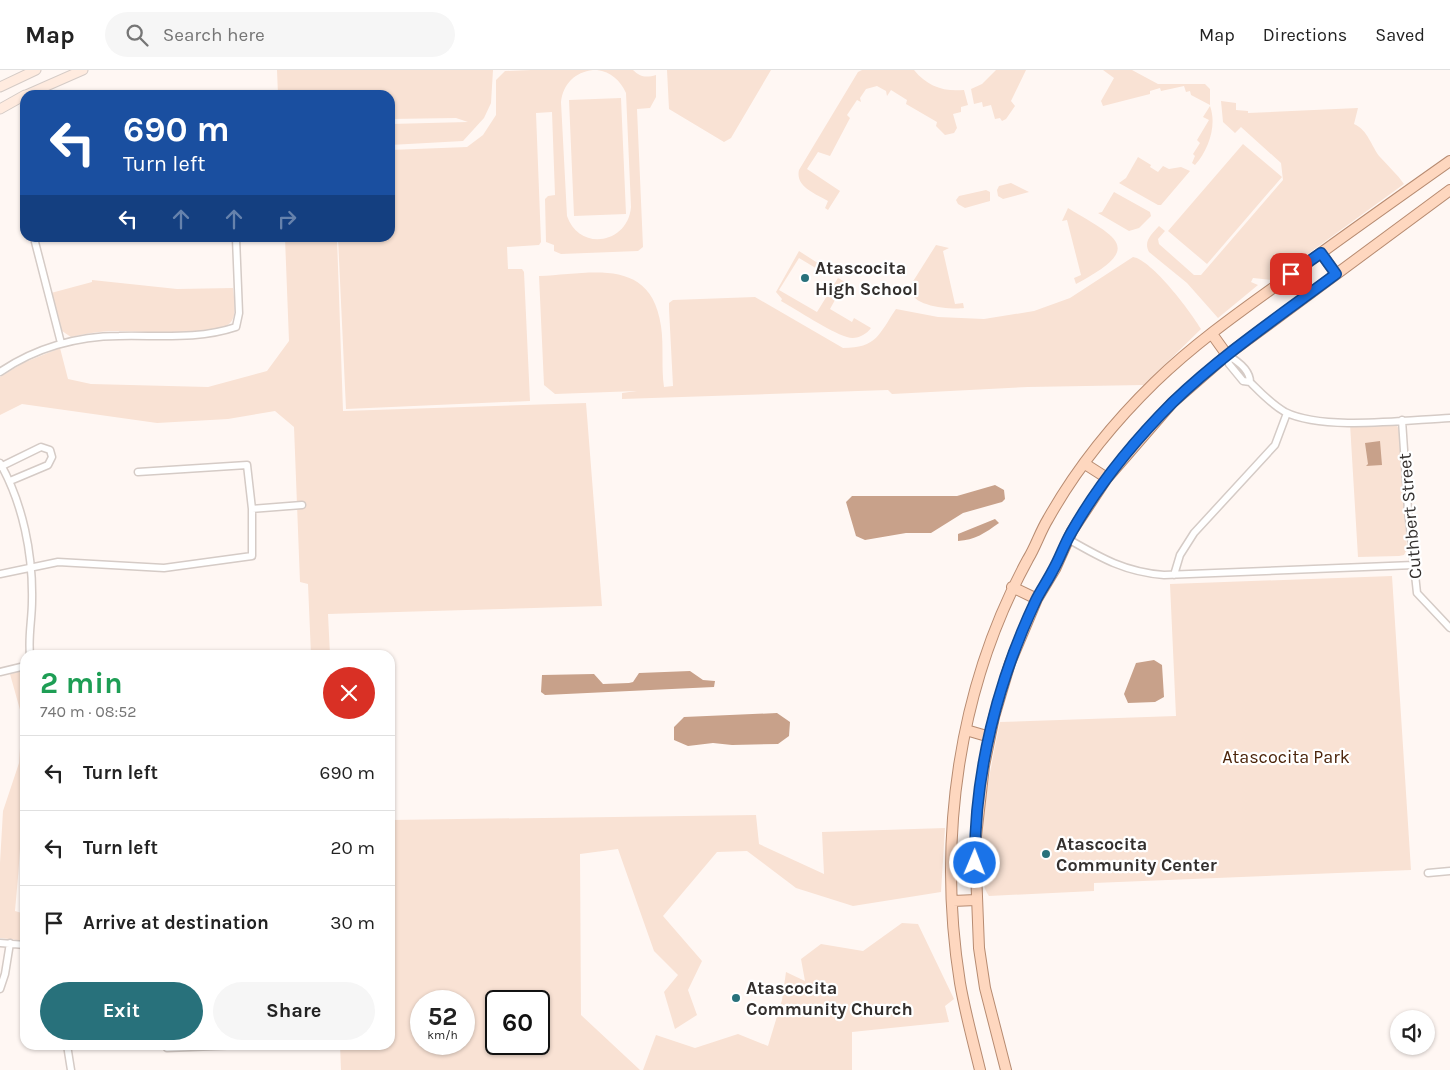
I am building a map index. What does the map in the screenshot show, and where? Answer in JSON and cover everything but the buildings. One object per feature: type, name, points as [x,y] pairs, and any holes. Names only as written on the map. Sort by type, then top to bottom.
[{"type":"main road","points":[[0,87],[36,70]]},
{"type":"main road","points":[[37,90],[83,70]]},
{"type":"main road","points":[[0,109],[20,98]]},
{"type":"main road","points":[[980,1070],[959,980],[953,901],[953,825],[958,767],[966,730],[985,657],[1012,587],[1048,518],[1085,464],[1116,424],[1153,384],[1212,334],[1450,161]]},
{"type":"main road","points":[[1006,1070],[985,988],[979,948],[975,845],[984,766],[990,737],[1010,664],[1037,599],[1068,539],[1107,478],[1172,403],[1227,355],[1450,190]]},
{"type":"main road","points":[[1321,253],[1336,274]]},
{"type":"main road","points":[[1212,334],[1227,355]]},
{"type":"main road","points":[[1085,464],[1107,478]]},
{"type":"main road","points":[[1012,587],[1037,599]]},
{"type":"main road","points":[[966,730],[990,737]]},
{"type":"main road","points":[[953,901],[976,900]]},
{"type":"street","points":[[35,242],[61,344]]},
{"type":"street","points":[[0,372],[24,358],[61,344],[98,336],[195,336],[236,327],[239,313],[236,242]]},
{"type":"street","points":[[1227,355],[1236,360],[1250,376],[1250,382],[1265,397],[1287,413],[1326,423],[1450,418]]},
{"type":"street","points":[[1174,575],[1180,555],[1194,533],[1275,445],[1287,413]]},
{"type":"street","name":"Cuthbert Street","points":[[1402,420],[1417,593],[1450,628]]},
{"type":"street","points":[[10,481],[48,464],[51,461],[52,453],[46,448],[42,448],[1,465],[10,481],[24,527],[31,566],[30,650]]},
{"type":"street","points":[[0,574],[31,566],[58,562],[80,562],[129,568],[164,568],[252,556],[252,509],[247,465],[138,472]]},
{"type":"street","points":[[252,509],[302,505]]},
{"type":"street","points":[[1068,539],[1110,563],[1140,573],[1174,575],[1414,565]]},
{"type":"street","points":[[0,672],[20,667]]},
{"type":"street","points":[[1428,873],[1450,872]]},
{"type":"street","points":[[0,943],[20,944]]},
{"type":"street","points":[[0,989],[5,974],[10,943]]},
{"type":"street","points":[[68,1050],[71,1070]]},
{"type":"green space","points":[[277,70],[493,70],[491,103],[484,118],[463,141],[395,145],[395,124],[468,122],[456,118],[395,119],[395,90],[278,90]]},
{"type":"green space","points":[[593,70],[575,76],[567,84],[561,102],[567,216],[573,227],[582,235],[592,239],[613,236],[628,219],[631,207],[626,93],[614,77],[597,70],[633,70],[643,76],[656,75],[656,97],[650,108],[637,109],[643,247],[638,251],[561,254],[554,251],[554,245],[546,242],[545,199],[548,196],[555,195],[552,112],[536,113],[541,242],[539,245],[507,247],[508,269],[522,269],[524,272],[530,401],[346,409],[338,242],[395,242],[395,150],[467,147],[483,135],[496,115],[496,80],[505,71]]},
{"type":"green space","points":[[667,70],[771,70],[731,138],[724,142],[669,109]]},
{"type":"green space","points":[[862,70],[914,70],[924,80],[936,87],[949,90],[964,90],[968,105],[961,107],[961,112],[953,114],[957,128],[954,133],[945,135],[936,126],[937,122],[906,104],[907,100],[891,90],[887,96],[886,91],[877,86],[866,89],[860,98],[861,102],[857,100],[847,115],[850,118],[830,156],[818,152],[807,169],[840,191],[828,210],[825,208],[828,201],[812,193],[800,181],[799,170],[858,72]]},
{"type":"green space","points":[[996,70],[1026,70],[1011,101],[1015,106],[1006,119],[1002,121],[1000,118],[995,119],[991,105],[983,107],[982,102],[974,104],[971,89],[982,84]]},
{"type":"green space","points":[[1103,70],[1132,70],[1158,84],[1205,84],[1210,89],[1210,105],[1191,95],[1190,91],[1186,92],[1184,86],[1161,91],[1160,88],[1150,91],[1150,94],[1103,106],[1101,101],[1114,78]]},
{"type":"green space","points":[[621,98],[626,214],[574,216],[569,100]]},
{"type":"green space","points":[[1221,101],[1236,103],[1236,110],[1248,111],[1248,113],[1358,108],[1354,124],[1363,130],[1380,157],[1404,184],[1272,280],[1253,278],[1251,282],[1258,285],[1218,318],[1187,283],[1149,252],[1147,244],[1149,238],[1159,226],[1165,231],[1158,239],[1159,244],[1194,275],[1201,275],[1283,180],[1281,163],[1241,127],[1235,133],[1223,122]]},
{"type":"green space","points":[[1210,106],[1213,121],[1210,137],[1204,152],[1195,165],[1192,163],[1195,156],[1193,154],[1200,143],[1197,140],[1209,120],[1203,117]]},
{"type":"green space","points":[[1243,144],[1282,177],[1207,264],[1168,231]]},
{"type":"green space","points":[[1138,157],[1158,172],[1163,166],[1169,169],[1181,167],[1190,171],[1161,205],[1158,205],[1119,183],[1126,178]]},
{"type":"green space","points":[[1011,183],[1029,192],[1003,199],[998,196],[997,190],[999,186]]},
{"type":"green space","points":[[986,190],[990,192],[990,201],[965,208],[958,204],[956,200],[959,196]]},
{"type":"green space","points":[[1114,192],[1150,212],[1151,216],[1139,228],[1129,231],[1098,213],[1102,212]]},
{"type":"green space","points":[[1068,208],[1100,227],[1111,235],[1117,243],[1117,252],[1111,261],[1076,284],[1074,278],[1081,275],[1067,220],[1062,221]]},
{"type":"green space","points":[[285,242],[337,242],[343,411],[586,403],[602,606],[328,614],[330,650],[311,650],[308,584],[300,582],[294,427],[275,411],[228,419],[157,423],[22,404],[0,415],[0,377],[23,363],[60,348],[68,379],[91,384],[208,387],[267,371],[289,341]]},
{"type":"green space","points":[[936,245],[949,248],[943,251],[955,304],[963,303],[964,308],[929,305],[920,302],[911,291],[912,283]]},
{"type":"green space","points":[[799,251],[827,269],[824,273],[799,258],[779,290],[817,312],[838,278],[845,282],[830,309],[852,322],[854,318],[871,328],[866,333],[850,338],[839,334],[781,301],[782,299],[776,292]]},
{"type":"green space","points":[[1133,257],[1141,260],[1160,277],[1189,311],[1201,329],[1144,385],[1028,387],[892,394],[888,390],[622,399],[622,393],[637,391],[555,394],[544,385],[539,276],[598,272],[616,274],[632,279],[645,288],[655,304],[661,326],[664,387],[673,386],[669,303],[673,300],[755,297],[843,348],[854,347],[863,345],[876,338],[896,309],[938,317],[984,319],[1034,311],[1070,298]]},
{"type":"green space","points":[[92,280],[177,289],[233,288],[235,306],[233,319],[223,327],[192,332],[109,331],[71,337],[62,331],[51,293],[92,282]]},
{"type":"green space","points":[[1395,423],[1399,429],[1407,549],[1404,555],[1399,556],[1358,557],[1350,424]]},
{"type":"green space","name":"Atascocita Park","points":[[1392,576],[1411,870],[1094,883],[1094,891],[989,896],[983,882],[981,838],[988,785],[1000,722],[1176,716],[1170,584]]},
{"type":"green space","points":[[20,671],[20,710],[10,674]]},
{"type":"green space","points":[[20,748],[20,851],[15,911],[20,912],[20,940],[0,938],[0,863],[3,811],[19,763]]},
{"type":"green space","points":[[756,815],[759,844],[824,874],[822,832],[945,828],[941,892],[853,906],[796,888],[747,851],[717,852],[663,916],[702,961],[688,990],[697,1015],[675,1029],[664,992],[678,975],[654,951],[618,849],[580,854],[581,1015],[640,1070],[341,1070],[340,1050],[395,1050],[395,820]]},
{"type":"green space","points":[[902,923],[918,924],[954,999],[945,1006],[949,1022],[852,1032],[852,1070],[643,1070],[656,1035],[695,1048],[738,1034],[768,1046],[782,1000],[786,972],[805,981],[801,959],[821,944],[863,951]]},
{"type":"shaded area","points":[[1380,441],[1382,465],[1366,466],[1368,464],[1365,443]]},
{"type":"shaded area","points":[[995,485],[1004,490],[1005,499],[1002,502],[963,513],[931,533],[906,533],[865,540],[856,536],[846,502],[852,496],[957,496]]},
{"type":"shaded area","points":[[995,519],[999,523],[984,533],[975,538],[958,541],[958,534]]},
{"type":"shaded area","points":[[1154,660],[1162,665],[1164,697],[1155,702],[1128,703],[1124,694],[1136,663]]},
{"type":"shaded area","points":[[690,671],[703,680],[715,681],[714,687],[545,695],[541,692],[542,675],[594,674],[603,684],[633,682],[639,673]]},
{"type":"shaded area","points":[[777,713],[790,722],[789,736],[778,744],[732,745],[713,743],[688,746],[674,740],[674,727],[684,717]]},
{"type":"place","name":"Atascocita High School","points":[[805,278]]},
{"type":"place","name":"Atascocita Community Center","points":[[1046,854]]},
{"type":"place","name":"Atascocita Community Church","points":[[736,998]]},
{"type":"route","points":[[975,863],[977,814],[994,717],[1010,664],[1037,599],[1072,531],[1107,478],[1136,442],[1172,403],[1227,355],[1336,274],[1321,253],[1291,274]]}]
